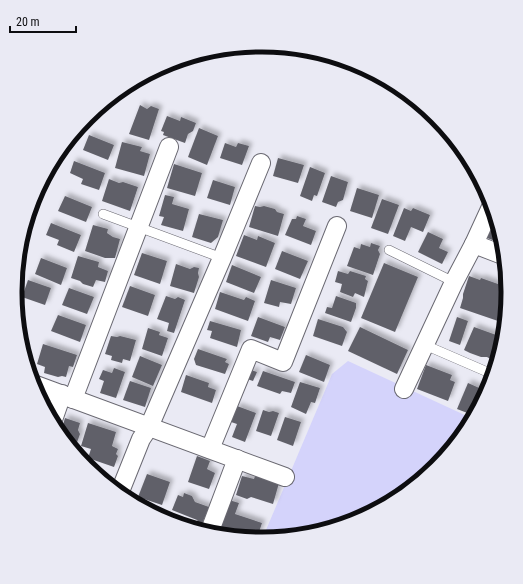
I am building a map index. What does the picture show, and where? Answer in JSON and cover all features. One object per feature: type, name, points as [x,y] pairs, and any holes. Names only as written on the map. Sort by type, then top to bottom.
[{"type":"street","points":[[56,415],[68,396],[139,227],[169,147]]},
{"type":"street","points":[[123,487],[141,439],[149,427],[261,163]]},
{"type":"street","points":[[404,389],[488,214]]},
{"type":"street","points":[[210,449],[252,349],[283,362],[337,226]]},
{"type":"street","points":[[474,244],[498,253]]},
{"type":"street","points":[[41,387],[285,477]]},
{"type":"street","points":[[212,526],[237,459]]},
{"type":"lane","points":[[103,214],[222,258]]},
{"type":"lane","points":[[389,250],[454,282]]},
{"type":"lane","points":[[425,345],[487,372]]},
{"type":"shaded area","points":[[348,361],[467,416],[442,450],[419,472],[395,491],[367,507],[338,519],[308,527],[277,531],[266,530],[332,374]]},
{"type":"building","points":[[140,105],[147,109],[151,106],[159,109],[149,140],[129,134]]},
{"type":"building","points":[[167,116],[180,121],[181,117],[196,123],[193,131],[188,134],[185,143],[163,135],[164,132],[161,131]]},
{"type":"building","points":[[199,128],[218,136],[207,165],[188,157]]},
{"type":"building","points":[[89,135],[114,145],[108,160],[83,150]]},
{"type":"building","points":[[122,142],[142,147],[140,151],[150,154],[144,176],[115,168]]},
{"type":"building","points":[[225,143],[236,147],[238,143],[249,146],[242,165],[220,158]]},
{"type":"building","points":[[278,158],[304,165],[298,183],[273,176]]},
{"type":"building","points":[[74,161],[105,173],[99,190],[81,184],[83,179],[70,173]]},
{"type":"building","points":[[174,164],[202,173],[195,196],[167,188]]},
{"type":"building","points":[[310,167],[325,173],[317,196],[314,195],[312,201],[300,196]]},
{"type":"building","points":[[331,176],[348,182],[343,200],[338,202],[336,207],[322,202]]},
{"type":"building","points":[[109,179],[138,187],[130,211],[102,201]]},
{"type":"building","points":[[213,180],[235,187],[230,205],[207,198]]},
{"type":"building","points":[[357,188],[379,195],[372,218],[350,211]]},
{"type":"building","points":[[165,195],[174,197],[172,204],[189,209],[183,231],[161,225],[164,217],[159,216]]},
{"type":"building","points":[[65,196],[92,207],[86,222],[58,211]]},
{"type":"building","points":[[382,199],[399,205],[388,234],[371,228]]},
{"type":"building","points":[[255,206],[264,206],[275,209],[277,212],[284,214],[278,236],[249,227]]},
{"type":"building","points":[[404,208],[411,211],[413,208],[430,215],[423,232],[411,227],[405,241],[393,236]]},
{"type":"building","points":[[199,214],[223,220],[218,237],[211,243],[192,237]]},
{"type":"building","points":[[297,216],[306,219],[303,226],[316,231],[311,245],[285,235],[292,219],[296,219]]},
{"type":"building","points":[[51,223],[81,235],[74,252],[57,245],[59,240],[46,235]]},
{"type":"building","points":[[93,225],[108,229],[107,233],[120,239],[115,258],[105,258],[85,251]]},
{"type":"building","points":[[490,230],[493,231],[495,241],[487,238]]},
{"type":"building","points":[[428,232],[443,239],[439,248],[448,252],[442,264],[418,252]]},
{"type":"building","points":[[244,235],[257,240],[258,236],[275,243],[266,267],[236,256]]},
{"type":"building","points":[[371,243],[380,246],[378,250],[380,254],[373,275],[347,266],[354,247],[360,249],[361,244],[370,247]]},
{"type":"building","points":[[282,251],[308,261],[300,279],[275,269]]},
{"type":"building","points":[[142,253],[167,261],[160,284],[134,275]]},
{"type":"building","points":[[78,256],[99,262],[98,267],[108,271],[105,282],[96,280],[93,287],[71,278]]},
{"type":"building","points":[[41,258],[67,268],[61,285],[35,274]]},
{"type":"building","points":[[384,263],[418,277],[395,332],[361,318]]},
{"type":"building","points":[[176,264],[190,269],[194,267],[199,268],[199,277],[194,293],[170,286]]},
{"type":"building","points":[[232,265],[261,277],[254,293],[226,282]]},
{"type":"building","points":[[338,271],[348,274],[350,271],[366,276],[365,279],[368,281],[364,297],[355,293],[353,297],[340,292],[342,284],[335,282]]},
{"type":"building","points":[[469,276],[480,280],[481,278],[498,284],[500,278],[501,292],[498,321],[460,308]]},
{"type":"building","points":[[28,280],[51,288],[45,305],[22,296]]},
{"type":"building","points":[[271,280],[296,288],[291,304],[280,302],[279,307],[264,303]]},
{"type":"building","points":[[130,286],[155,295],[148,316],[122,307]]},
{"type":"building","points":[[69,288],[94,297],[87,314],[62,305]]},
{"type":"building","points":[[220,292],[244,300],[246,297],[255,301],[248,321],[215,309]]},
{"type":"building","points":[[166,296],[175,299],[178,297],[185,300],[174,333],[167,331],[169,323],[157,319]]},
{"type":"building","points":[[336,296],[356,303],[356,308],[351,322],[325,313],[327,307],[332,308]]},
{"type":"building","points":[[58,315],[86,325],[80,342],[51,331]]},
{"type":"building","points":[[258,317],[285,327],[280,340],[270,337],[268,342],[251,336]]},
{"type":"building","points":[[457,317],[468,321],[460,345],[449,341]]},
{"type":"building","points":[[318,319],[343,327],[347,332],[342,346],[313,336]]},
{"type":"building","points":[[210,321],[241,330],[237,347],[210,338],[212,331],[207,330]]},
{"type":"building","points":[[360,327],[408,350],[397,374],[348,351]]},
{"type":"building","points":[[474,327],[497,335],[491,359],[464,350]]},
{"type":"building","points":[[148,328],[160,332],[159,335],[168,338],[162,356],[142,349]]},
{"type":"building","points":[[111,336],[120,336],[136,340],[130,361],[123,359],[122,363],[111,360],[112,356],[105,354]]},
{"type":"building","points":[[43,344],[77,355],[73,367],[69,366],[66,377],[58,377],[44,373],[45,367],[37,364]]},
{"type":"building","points":[[198,349],[227,359],[225,362],[229,364],[225,374],[196,365],[194,359]]},
{"type":"building","points":[[306,355],[330,365],[324,382],[299,372]]},
{"type":"building","points":[[140,356],[162,365],[153,386],[132,377]]},
{"type":"building","points":[[426,365],[452,375],[450,380],[455,382],[448,401],[417,389]]},
{"type":"building","points":[[114,368],[125,372],[116,398],[100,393],[104,381],[99,379],[103,370],[112,373]]},
{"type":"building","points":[[251,370],[257,372],[253,381],[247,379]]},
{"type":"building","points":[[263,371],[295,382],[291,393],[282,391],[280,394],[257,386]]},
{"type":"building","points":[[186,375],[209,383],[208,387],[216,390],[212,403],[181,392]]},
{"type":"building","points":[[130,381],[151,388],[145,407],[123,400]]},
{"type":"building","points":[[300,382],[320,388],[315,403],[311,402],[306,414],[291,407]]},
{"type":"building","points":[[468,383],[481,389],[468,413],[457,409]]},
{"type":"building","points":[[237,406],[256,413],[245,442],[232,437],[237,424],[231,422]]},
{"type":"building","points":[[263,410],[279,413],[271,436],[256,431]]},
{"type":"building","points":[[285,417],[301,422],[293,446],[277,440]]},
{"type":"building","points":[[65,418],[80,423],[78,430],[80,434],[76,444],[71,438],[63,426]]},
{"type":"building","points":[[88,423],[116,432],[112,446],[118,449],[116,454],[118,456],[114,467],[90,459],[88,457],[91,449],[81,446]]},
{"type":"building","points":[[197,456],[210,461],[207,469],[215,473],[209,489],[188,482]]},
{"type":"building","points":[[147,474],[170,482],[162,505],[138,497]]},
{"type":"building","points":[[242,476],[254,479],[255,476],[279,483],[273,504],[251,497],[247,499],[236,495]]},
{"type":"building","points":[[184,493],[192,496],[195,502],[209,507],[202,524],[172,510],[178,495],[183,497]]},
{"type":"building","points":[[229,500],[239,503],[235,514],[262,523],[259,532],[220,528]]}]
